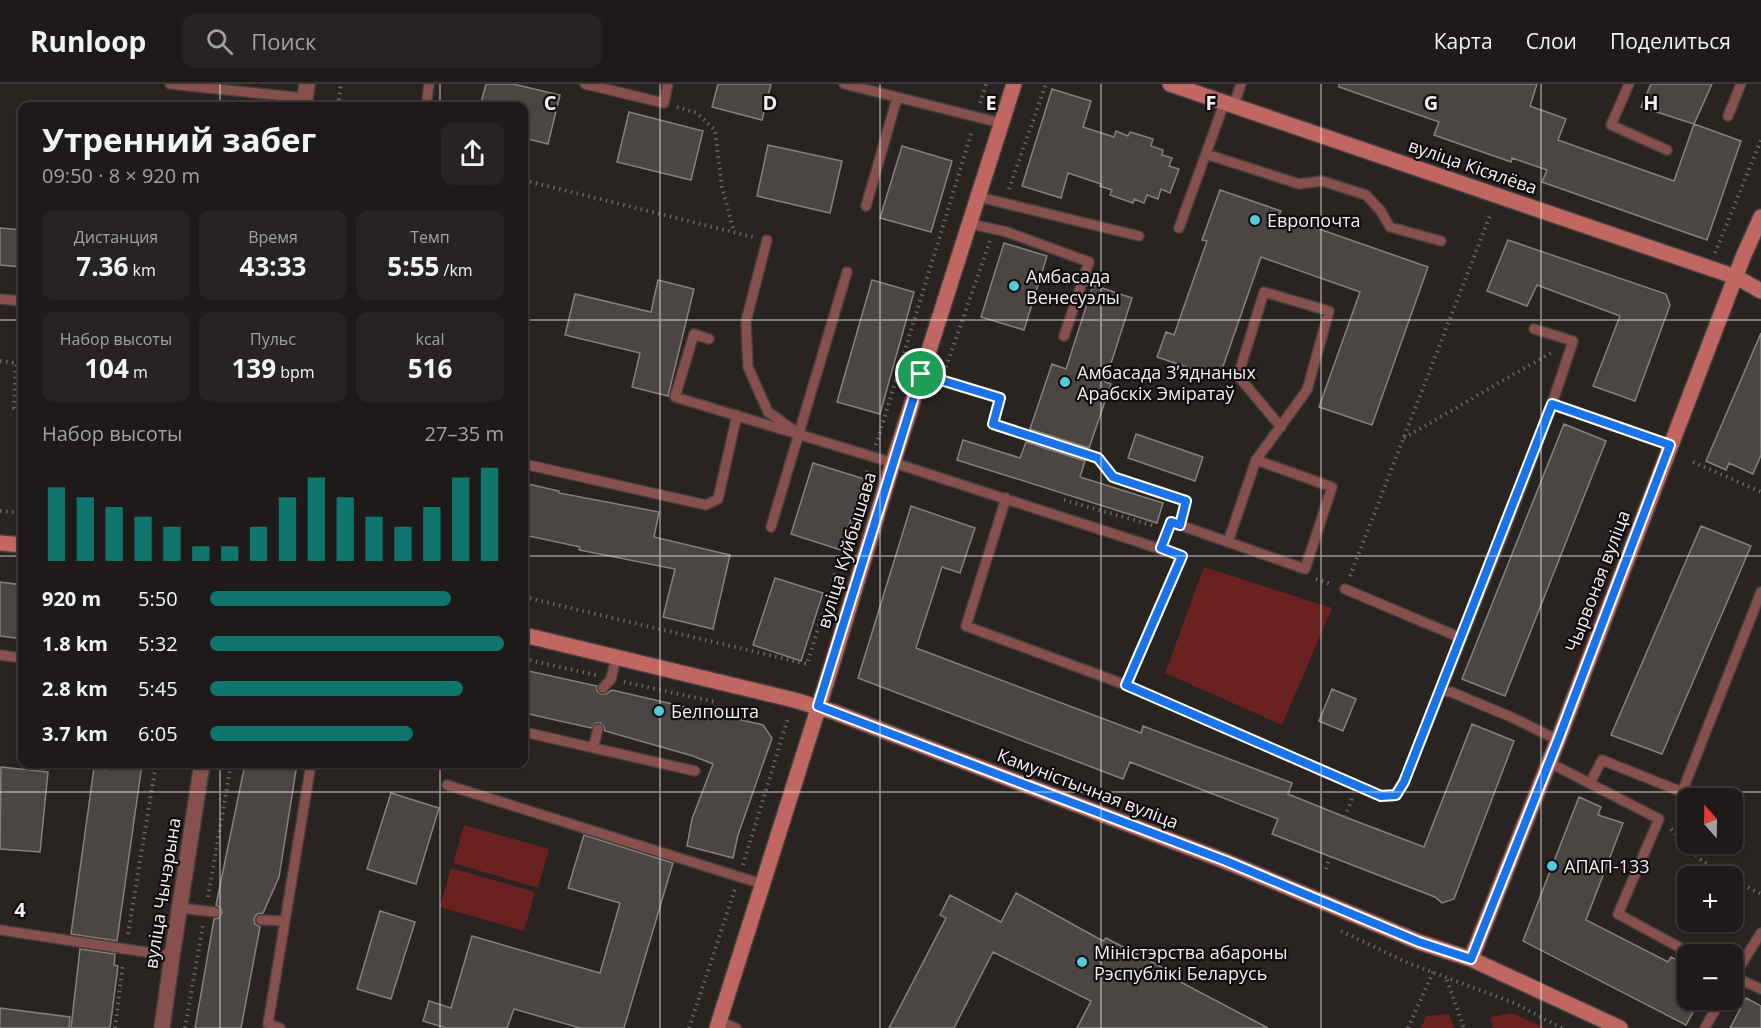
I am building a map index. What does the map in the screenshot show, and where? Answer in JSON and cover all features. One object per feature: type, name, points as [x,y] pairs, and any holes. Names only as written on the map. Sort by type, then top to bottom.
[{"type":"street","name":"вуліца Куйбышава","points":[[718,1025],[1014,84]]},
{"type":"street","name":"вуліца Кісялёва","points":[[1170,84],[1736,277],[1761,291]]},
{"type":"street","name":"Чырвоная вуліца","points":[[1471,959],[1761,217]]},
{"type":"street","points":[[0,543],[18,545]]},
{"type":"street","name":"Камуністычная вуліца","points":[[528,636],[818,706],[1226,861],[1419,942],[1471,959],[1620,1028]]},
{"type":"street","name":"вуліца Чычэрына","points":[[162,1028],[201,768]]},
{"type":"lane","points":[[170,84],[305,96]]},
{"type":"lane","points":[[427,99],[429,84]]},
{"type":"lane","points":[[585,84],[664,103],[668,84]]},
{"type":"lane","points":[[844,84],[1001,123]]},
{"type":"lane","points":[[1179,228],[1206,154],[1229,103],[1241,84]]},
{"type":"lane","points":[[1629,84],[1611,125],[1667,150]]},
{"type":"lane","points":[[1728,116],[1742,84]]},
{"type":"lane","points":[[866,206],[897,98]]},
{"type":"lane","points":[[1206,154],[1299,183],[1322,181],[1366,195],[1380,210],[1390,227],[1441,240]]},
{"type":"lane","points":[[979,197],[1139,236]]},
{"type":"lane","points":[[971,224],[1007,232],[1089,262],[1064,336]]},
{"type":"lane","points":[[767,240],[746,321],[748,367],[768,412],[799,434]]},
{"type":"lane","points":[[771,527],[848,272]]},
{"type":"lane","points":[[1228,542],[1256,460],[1281,427],[1307,390],[1329,311],[1264,291],[1238,376],[1281,427]]},
{"type":"lane","points":[[0,299],[18,301]]},
{"type":"lane","points":[[1006,498],[966,626],[1126,685],[1381,796],[1396,795],[1404,782],[1461,638],[1552,404],[1573,340],[1534,329]]},
{"type":"lane","points":[[709,339],[694,334],[675,397],[1006,498],[1182,556],[1126,685]]},
{"type":"lane","points":[[921,374],[1000,398],[993,424],[1098,458],[1113,477],[1186,501],[1180,525]]},
{"type":"lane","points":[[1552,404],[1670,445]]},
{"type":"lane","points":[[528,465],[706,505],[718,499],[737,415]]},
{"type":"lane","points":[[1161,548],[1171,522],[1305,569],[1332,487],[1256,460]]},
{"type":"lane","points":[[1345,589],[1461,638]]},
{"type":"lane","points":[[1590,783],[1602,759],[1682,792],[1761,592]]},
{"type":"lane","points":[[0,655],[18,657]]},
{"type":"lane","points":[[603,688],[611,679],[616,658]]},
{"type":"lane","points":[[1440,691],[1451,692],[1512,717],[1558,740]]},
{"type":"lane","points":[[593,748],[598,729]]},
{"type":"lane","points":[[528,733],[695,771]]},
{"type":"lane","points":[[1548,762],[1659,819],[1618,915],[1677,946]]},
{"type":"lane","points":[[280,1028],[268,1024],[310,768]]},
{"type":"lane","points":[[447,785],[762,884]]},
{"type":"lane","points":[[180,908],[215,912]]},
{"type":"lane","points":[[261,920],[285,921]]},
{"type":"lane","points":[[0,930],[172,956]]},
{"type":"lane","points":[[1743,961],[1761,933]]},
{"type":"lane","points":[[1743,982],[1761,990]]},
{"type":"lane","points":[[1705,1028],[1715,1010]]},
{"type":"lane","points":[[718,1025],[736,1028]]},
{"type":"path","points":[[339,102],[341,84]]},
{"type":"path","points":[[936,250],[986,84]]},
{"type":"path","points":[[664,103],[697,113],[715,130],[722,187],[734,232]]},
{"type":"path","points":[[1715,253],[1761,140]]},
{"type":"path","points":[[528,182],[767,240]]},
{"type":"path","points":[[1404,438],[1573,340]]},
{"type":"path","points":[[0,361],[16,363],[14,408],[18,408]]},
{"type":"path","points":[[1693,462],[1761,492]]},
{"type":"path","points":[[0,511],[18,513]]},
{"type":"path","points":[[528,598],[807,664]]},
{"type":"path","points":[[528,660],[722,704]]},
{"type":"path","points":[[777,716],[789,718]]},
{"type":"path","points":[[115,1028],[125,949],[155,768]]},
{"type":"path","points":[[1696,854],[1711,866]]},
{"type":"path","points":[[1326,869],[1330,856]]},
{"type":"path","points":[[1743,885],[1761,894]]},
{"type":"path","points":[[1408,963],[1514,1003],[1562,1028]]},
{"type":"path","points":[[1408,1028],[1432,972]]},
{"type":"path","points":[[1447,979],[1464,1028]]},
{"type":"shaded area","points":[[1204,567],[1332,608],[1282,725],[1165,673]]},
{"type":"shaded area","points":[[464,825],[549,849],[538,888],[453,863]]},
{"type":"shaded area","points":[[451,868],[535,892],[524,931],[440,907]]},
{"type":"shaded area","points":[[1512,1013],[1545,1028],[1493,1028],[1490,1017]]},
{"type":"shaded area","points":[[1449,1014],[1454,1028],[1421,1028],[1426,1016]]},
{"type":"building","points":[[486,84],[513,84],[560,95],[548,144],[528,139],[528,102],[481,102]]},
{"type":"building","points":[[718,84],[771,84],[762,120],[712,107]]},
{"type":"building","points":[[1339,84],[1537,84],[1530,106],[1566,119],[1558,140],[1674,181],[1694,124],[1741,141],[1707,240],[1542,182],[1547,170],[1512,158],[1511,162],[1434,135],[1439,122],[1339,87]]},
{"type":"building","points":[[1651,84],[1712,84],[1694,124],[1641,107]]},
{"type":"building","points":[[1052,89],[1091,101],[1083,127],[1114,137],[1116,131],[1128,136],[1130,132],[1153,139],[1151,146],[1163,150],[1162,155],[1172,158],[1169,166],[1179,169],[1170,193],[1161,189],[1158,199],[1147,195],[1144,203],[1134,199],[1133,203],[1110,195],[1112,190],[1100,186],[1101,184],[1068,173],[1061,198],[1022,186]]},
{"type":"building","points":[[629,112],[703,131],[691,180],[617,162]]},
{"type":"building","points":[[768,145],[842,161],[830,213],[757,196]]},
{"type":"building","points":[[902,146],[952,161],[931,232],[880,218]]},
{"type":"building","points":[[1220,190],[1281,211],[1279,215],[1428,267],[1372,425],[1319,407],[1360,292],[1261,257],[1219,378],[1157,357],[1166,332],[1174,335],[1207,241],[1202,240]]},
{"type":"building","points":[[0,228],[18,230],[18,267],[0,265]]},
{"type":"building","points":[[1508,240],[1666,294],[1670,305],[1635,401],[1593,386],[1620,316],[1537,285],[1527,306],[1487,291]]},
{"type":"building","name":"Амбасада Венесуэлы","points":[[1004,243],[1047,256],[1024,330],[981,317]]},
{"type":"building","points":[[658,280],[694,289],[668,396],[632,387],[640,353],[565,335],[575,294],[651,312]]},
{"type":"building","points":[[872,280],[914,292],[880,414],[837,402]]},
{"type":"building","points":[[1093,285],[1132,298],[1105,382],[1111,384],[1089,448],[1030,429],[1052,364],[1066,369]]},
{"type":"building","points":[[1761,333],[1761,455],[1753,474],[1729,463],[1726,470],[1706,461]]},
{"type":"building","points":[[1564,424],[1606,441],[1505,696],[1462,679]]},
{"type":"building","points":[[1136,434],[1203,457],[1195,481],[1128,458]]},
{"type":"building","points":[[963,440],[1020,458],[1026,442],[1085,461],[1080,477],[1163,503],[1157,523],[957,460]]},
{"type":"building","points":[[813,463],[864,479],[841,550],[791,534]]},
{"type":"building","points":[[528,484],[559,491],[559,493],[659,512],[654,537],[730,555],[713,629],[663,617],[675,569],[579,550],[580,547],[528,536]]},
{"type":"building","points":[[911,506],[975,528],[960,573],[942,567],[916,648],[1141,733],[1143,726],[1292,783],[1288,794],[1345,817],[1424,847],[1472,724],[1514,741],[1454,899],[1442,903],[1435,897],[1272,834],[1278,819],[1130,762],[1123,779],[858,678]]},
{"type":"building","points":[[1701,526],[1751,546],[1662,754],[1611,735]]},
{"type":"building","points":[[775,578],[823,593],[801,661],[753,645]]},
{"type":"building","points":[[0,582],[18,584],[18,638],[0,636]]},
{"type":"building","points":[[528,671],[597,686],[597,691],[601,694],[612,690],[763,725],[772,738],[738,835],[733,858],[687,846],[692,819],[713,764],[693,756],[605,731],[600,723],[596,723],[591,728],[528,714]]},
{"type":"building","points":[[1332,689],[1356,699],[1343,731],[1319,721]]},
{"type":"building","points":[[1,767],[48,772],[40,852],[0,849]]},
{"type":"building","points":[[94,768],[106,770],[106,768],[141,768],[117,941],[71,934]]},
{"type":"building","points":[[244,768],[296,768],[279,877],[263,913],[257,914],[254,919],[255,924],[260,927],[241,1028],[195,1028],[214,919],[222,913],[216,905]]},
{"type":"building","points":[[391,793],[439,808],[416,884],[367,869]]},
{"type":"building","points":[[1579,797],[1601,807],[1598,815],[1623,823],[1586,920],[1668,962],[1671,957],[1677,960],[1677,1010],[1694,1010],[1686,1025],[1523,941]]},
{"type":"building","points":[[584,835],[673,863],[624,1028],[580,1028],[514,1009],[507,1028],[446,1028],[423,1021],[429,1001],[451,1008],[472,936],[600,973],[620,903],[568,888]]},
{"type":"building","name":"Міністэрства абароны Рэспублікі Беларусь","points":[[1016,893],[1103,941],[1106,938],[1171,972],[1169,976],[1268,1028],[1077,1028],[1091,1001],[993,952],[954,1028],[889,1028],[946,918],[940,915],[950,895],[1001,922]]},
{"type":"building","points":[[380,911],[415,922],[391,999],[357,989]]},
{"type":"building","points":[[80,949],[115,954],[114,965],[118,966],[110,1028],[71,1028]]},
{"type":"building","points":[[1746,998],[1761,1006],[1761,1028],[1730,1028],[1740,1010],[1743,1010]]},
{"type":"building","points":[[0,1008],[70,1017],[69,1028],[0,1028]]},
{"type":"place","name":"Европочта","points":[[1255,220]]},
{"type":"place","name":"Амбасада Венесуэлы","points":[[1014,286]]},
{"type":"place","name":"Амбасада Зʼяднаных Арабскіх Эміратаў","points":[[1065,382]]},
{"type":"place","name":"Белпошта","points":[[659,711]]},
{"type":"place","name":"АПАП-133","points":[[1552,866]]},
{"type":"place","name":"Міністэрства абароны Рэспублікі Беларусь","points":[[1082,962]]},
{"type":"route","points":[[921,374],[1000,398],[993,424],[1098,458],[1113,477],[1186,501],[1180,525],[1171,522],[1161,548],[1182,556],[1126,685],[1381,796],[1396,795],[1404,782],[1552,404],[1670,445],[1558,740],[1471,959],[1419,942],[1226,861],[818,706],[921,374]]}]
